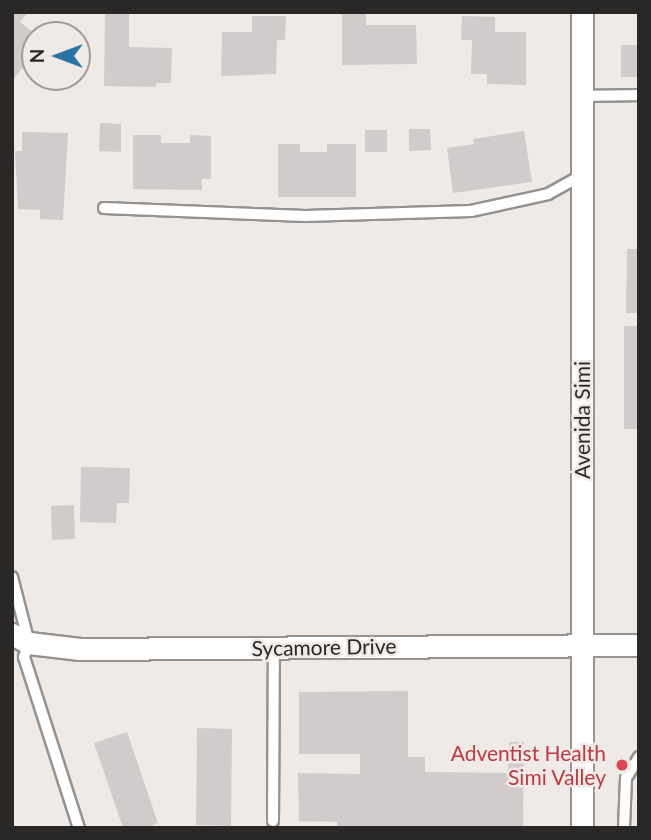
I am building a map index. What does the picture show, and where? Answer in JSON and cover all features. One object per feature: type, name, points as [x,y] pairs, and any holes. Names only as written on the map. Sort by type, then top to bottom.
[{"type":"street","name":"Avenida Simi","points":[[582,12],[582,828]]},
{"type":"street","name":"Sycamore Drive","points":[[20,639],[80,649],[639,645]]},
{"type":"lane","points":[[582,96],[639,95]]},
{"type":"lane","points":[[104,208],[305,216],[471,211],[548,194],[582,175]]},
{"type":"lane","points":[[12,576],[24,657],[79,828]]},
{"type":"lane","points":[[272,821],[274,648]]},
{"type":"lane","points":[[624,828],[626,778],[639,757]]},
{"type":"building","points":[[12,12],[28,12],[20,22],[21,70],[12,81]]},
{"type":"building","points":[[342,12],[366,12],[366,25],[416,25],[417,64],[342,65]]},
{"type":"building","points":[[105,14],[129,14],[129,47],[172,48],[171,83],[156,83],[156,87],[104,86]]},
{"type":"building","points":[[252,16],[286,16],[285,40],[277,40],[276,74],[221,76],[222,32],[252,32]]},
{"type":"building","points":[[462,16],[495,17],[495,32],[526,32],[526,85],[487,84],[487,74],[471,74],[472,40],[461,40]]},
{"type":"building","points":[[621,45],[639,45],[639,77],[621,77]]},
{"type":"building","points":[[100,123],[121,124],[121,152],[99,151]]},
{"type":"building","points":[[409,129],[430,129],[431,150],[409,151]]},
{"type":"building","points":[[365,130],[387,130],[387,152],[365,152]]},
{"type":"building","points":[[524,131],[532,182],[453,193],[447,148],[474,144],[473,139]]},
{"type":"building","points":[[22,132],[68,133],[63,220],[40,219],[40,210],[18,209],[15,151],[22,151]]},
{"type":"building","points":[[133,135],[161,135],[161,143],[190,143],[190,135],[211,136],[211,179],[202,179],[202,190],[133,189]]},
{"type":"building","points":[[278,144],[300,144],[300,152],[327,152],[327,144],[356,144],[356,197],[278,197]]},
{"type":"building","points":[[627,249],[639,249],[639,313],[626,313]]},
{"type":"building","points":[[624,326],[639,326],[639,429],[624,429]]},
{"type":"building","points":[[81,467],[130,468],[129,503],[117,503],[116,523],[80,522]]},
{"type":"building","points":[[74,505],[75,539],[52,540],[51,506]]},
{"type":"building","points":[[408,691],[408,757],[425,757],[425,772],[508,773],[509,742],[524,742],[523,828],[337,828],[337,822],[299,821],[298,773],[360,774],[360,754],[299,754],[299,692]]},
{"type":"building","points":[[197,728],[232,729],[231,826],[196,825]]},
{"type":"building","points":[[127,732],[158,823],[146,828],[123,828],[94,743]]},
{"type":"place","name":"Adventist Health Simi Valley","points":[[622,765]]}]
